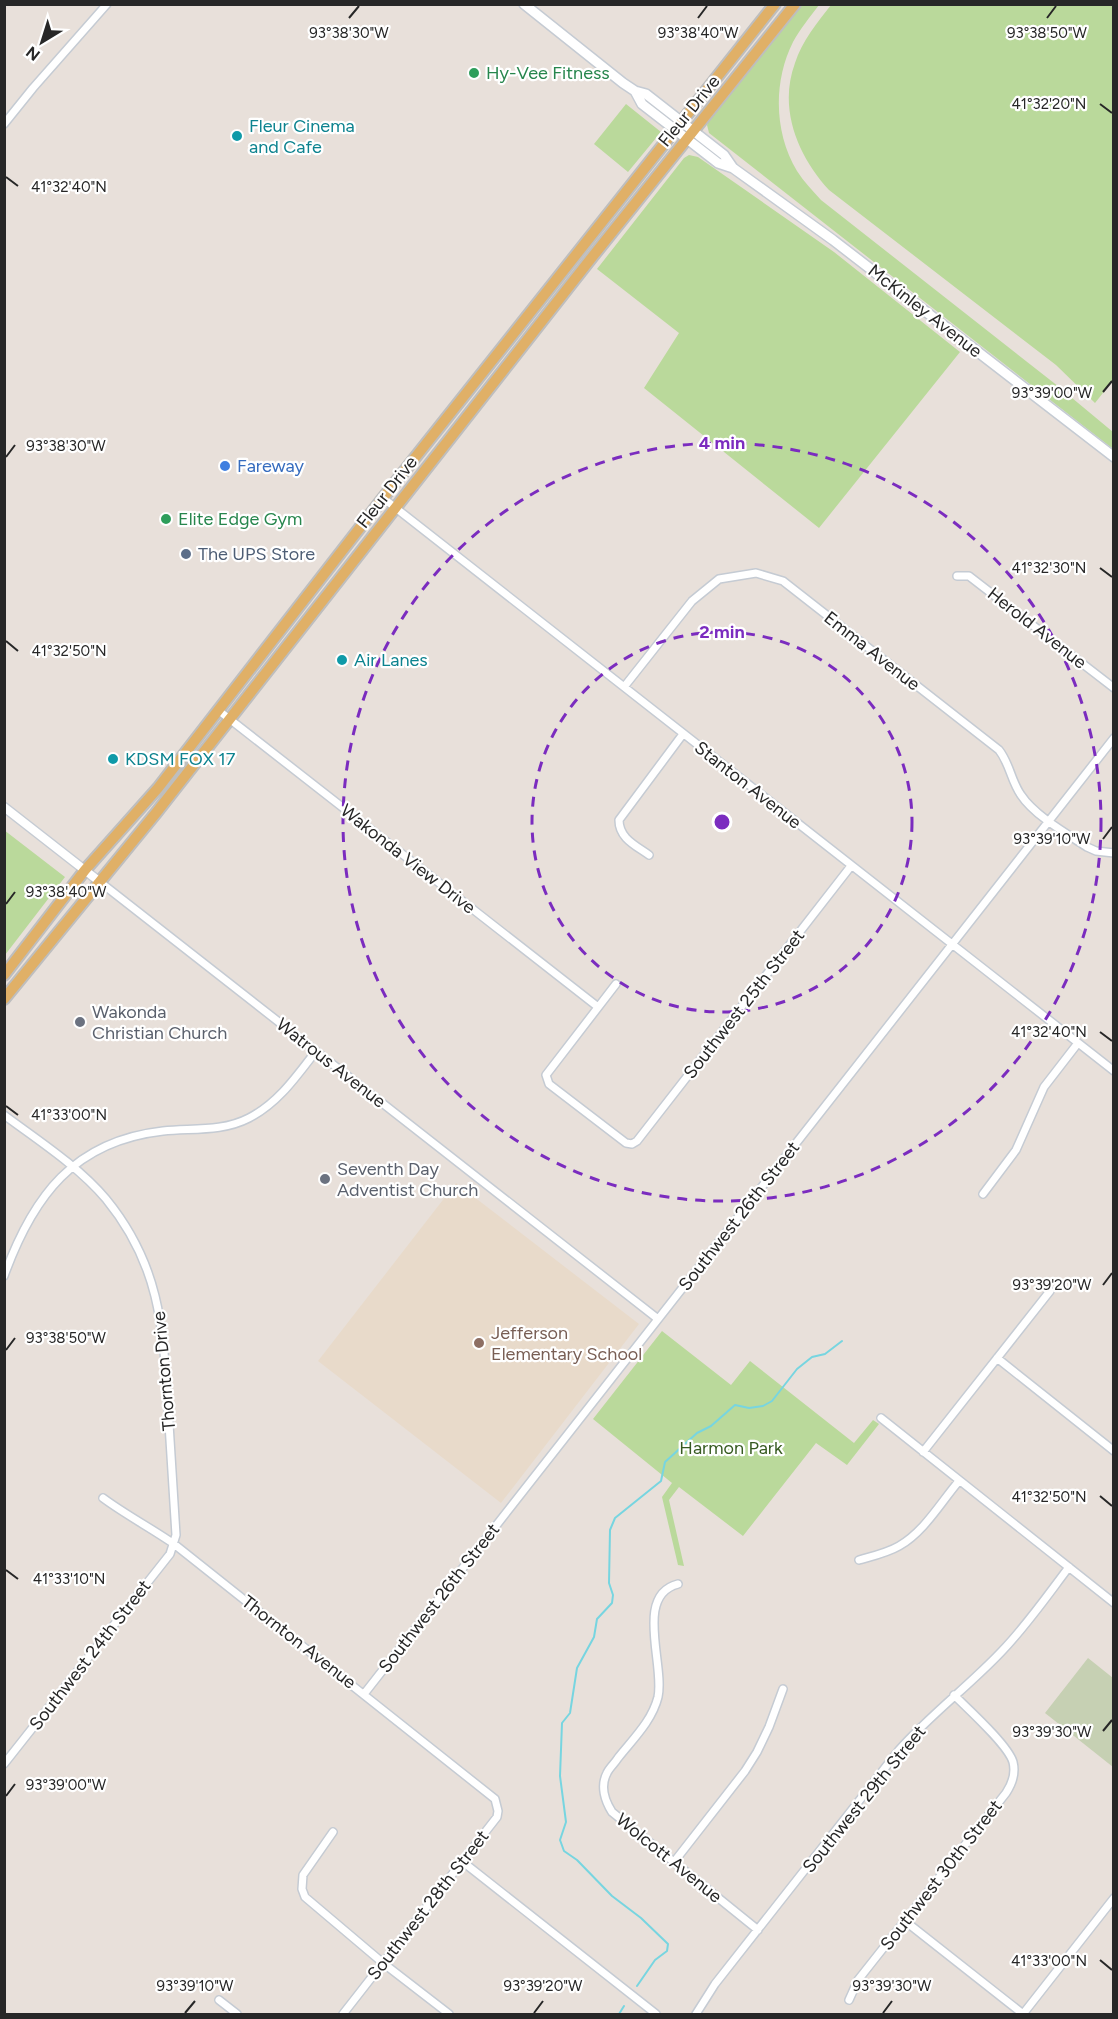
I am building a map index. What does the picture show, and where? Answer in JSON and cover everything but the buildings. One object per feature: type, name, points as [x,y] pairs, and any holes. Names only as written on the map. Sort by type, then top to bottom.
[{"type":"main road","name":"McKinley Avenue","points":[[524,4],[635,91],[646,94],[718,163],[733,168],[833,240],[1113,458]]},
{"type":"main road","name":"Fleur Drive","points":[[4,975],[85,870],[158,788],[383,498],[775,4]]},
{"type":"main road","name":"Fleur Drive","points":[[4,999],[100,882],[593,256],[795,4]]},
{"type":"street","points":[[4,124],[107,4]]},
{"type":"street","name":"Stanton Avenue","points":[[383,498],[1113,1071]]},
{"type":"street","name":"Emma Avenue","points":[[624,687],[692,601],[719,579],[756,573],[783,581],[999,750],[1010,766],[1021,795],[1033,808],[1087,847],[1113,853]]},
{"type":"street","name":"Herold Avenue","points":[[957,576],[969,576],[1113,688]]},
{"type":"street","name":"Wakonda View Drive","points":[[218,710],[598,1007]]},
{"type":"street","points":[[649,855],[622,835],[619,820],[683,734]]},
{"type":"street","name":"Southwest 26th Street","points":[[364,1694],[1113,738]]},
{"type":"street","name":"Watrous Avenue","points":[[4,807],[657,1319]]},
{"type":"street","name":"Southwest 25th Street","points":[[598,1007],[546,1075],[549,1084],[626,1143],[632,1144],[637,1141],[851,866]]},
{"type":"street","points":[[598,1007],[616,984]]},
{"type":"street","points":[[983,1194],[1016,1150],[1044,1087],[1078,1043]]},
{"type":"street","points":[[4,1276],[31,1214],[45,1195],[72,1167],[100,1149],[141,1135],[172,1130],[212,1129],[248,1119],[278,1098],[316,1051]]},
{"type":"street","name":"Thornton Drive","points":[[4,1115],[87,1179],[121,1219],[134,1241],[154,1289],[164,1340],[176,1535],[174,1544]]},
{"type":"street","points":[[923,1452],[1050,1291]]},
{"type":"street","points":[[997,1358],[1113,1451]]},
{"type":"street","points":[[881,1418],[1113,1603]]},
{"type":"street","points":[[859,1560],[900,1546],[913,1536],[959,1480]]},
{"type":"street","name":"Thornton Avenue","points":[[103,1498],[124,1514],[151,1528],[174,1544],[490,1793]]},
{"type":"street","name":"Southwest 24th Street","points":[[4,1764],[170,1554],[174,1544]]},
{"type":"street","name":"Southwest 29th Street","points":[[696,2014],[715,1984],[899,1750],[1001,1652],[1026,1624],[1069,1567]]},
{"type":"street","name":"Wolcott Avenue","points":[[678,1584],[664,1590],[654,1611],[653,1625],[659,1680],[654,1710],[607,1773],[604,1794],[612,1812],[758,1929]]},
{"type":"street","points":[[674,1862],[745,1771],[757,1752],[770,1727],[783,1689]]},
{"type":"street","name":"Southwest 30th Street","points":[[849,2000],[858,1980],[1010,1787],[1014,1770],[1013,1763],[1003,1747],[954,1695]]},
{"type":"street","name":"Southwest 28th Street","points":[[343,2014],[497,1817],[498,1804],[490,1793]]},
{"type":"street","points":[[333,1832],[303,1875],[302,1889],[309,1901],[449,2014]]},
{"type":"street","points":[[462,1862],[656,2014]]},
{"type":"street","points":[[905,1921],[1023,2014],[1113,1898]]},
{"type":"street","points":[[219,2000],[237,2014]]},
{"type":"shaded area","name":"Jefferson Elementary School","points":[[456,1183],[639,1324],[501,1503],[318,1361]]},
{"type":"green space","points":[[802,5],[819,5],[793,42],[786,57],[779,90],[780,124],[789,156],[800,175],[821,200],[1113,432],[1113,449],[709,133],[707,125],[709,120]]},
{"type":"green space","points":[[831,5],[1113,5],[1114,379],[1095,403],[1056,365],[829,190],[808,162],[794,131],[790,114],[790,80],[795,63],[810,32]]},
{"type":"green space","points":[[626,104],[661,132],[628,172],[594,144]]},
{"type":"green space","points":[[689,155],[698,157],[834,252],[960,352],[819,528],[644,388],[679,333],[597,269],[684,158]]},
{"type":"green space","points":[[4,830],[65,877],[5,955],[4,955]]},
{"type":"green space","name":"Harmon Park","points":[[662,1331],[731,1385],[750,1361],[854,1443],[873,1420],[879,1424],[847,1465],[816,1443],[743,1536],[679,1487],[669,1500],[684,1566],[678,1565],[662,1497],[672,1483],[593,1419]]},
{"type":"green space","points":[[1088,1658],[1113,1678],[1113,1767],[1045,1713]]},
{"type":"waterway","points":[[637,1986],[655,1960],[667,1951],[668,1944],[641,1918],[612,1896],[577,1860],[564,1851],[560,1840],[566,1822],[560,1776],[562,1723],[570,1713],[577,1668],[594,1637],[597,1619],[612,1603],[613,1595],[609,1583],[610,1530],[615,1518],[661,1481],[665,1462],[697,1433],[711,1426],[735,1405],[749,1408],[763,1406],[772,1401],[797,1369],[812,1357],[825,1354],[842,1341]]},
{"type":"waterway","points":[[619,2014],[624,2006]]},
{"type":"place","name":"Hy-Vee Fitness","points":[[474,73]]},
{"type":"place","name":"Fleur Cinema and Cafe","points":[[237,136]]},
{"type":"place","name":"Fareway","points":[[225,466]]},
{"type":"place","name":"Elite Edge Gym","points":[[166,519]]},
{"type":"place","name":"The UPS Store","points":[[186,554]]},
{"type":"place","name":"Air Lanes","points":[[342,660]]},
{"type":"place","name":"KDSM FOX 17","points":[[113,759]]},
{"type":"place","name":"Wakonda Christian Church","points":[[80,1022]]},
{"type":"place","name":"Seventh Day Adventist Church","points":[[325,1179]]},
{"type":"place","name":"Jefferson Elementary School","points":[[479,1343]]}]
